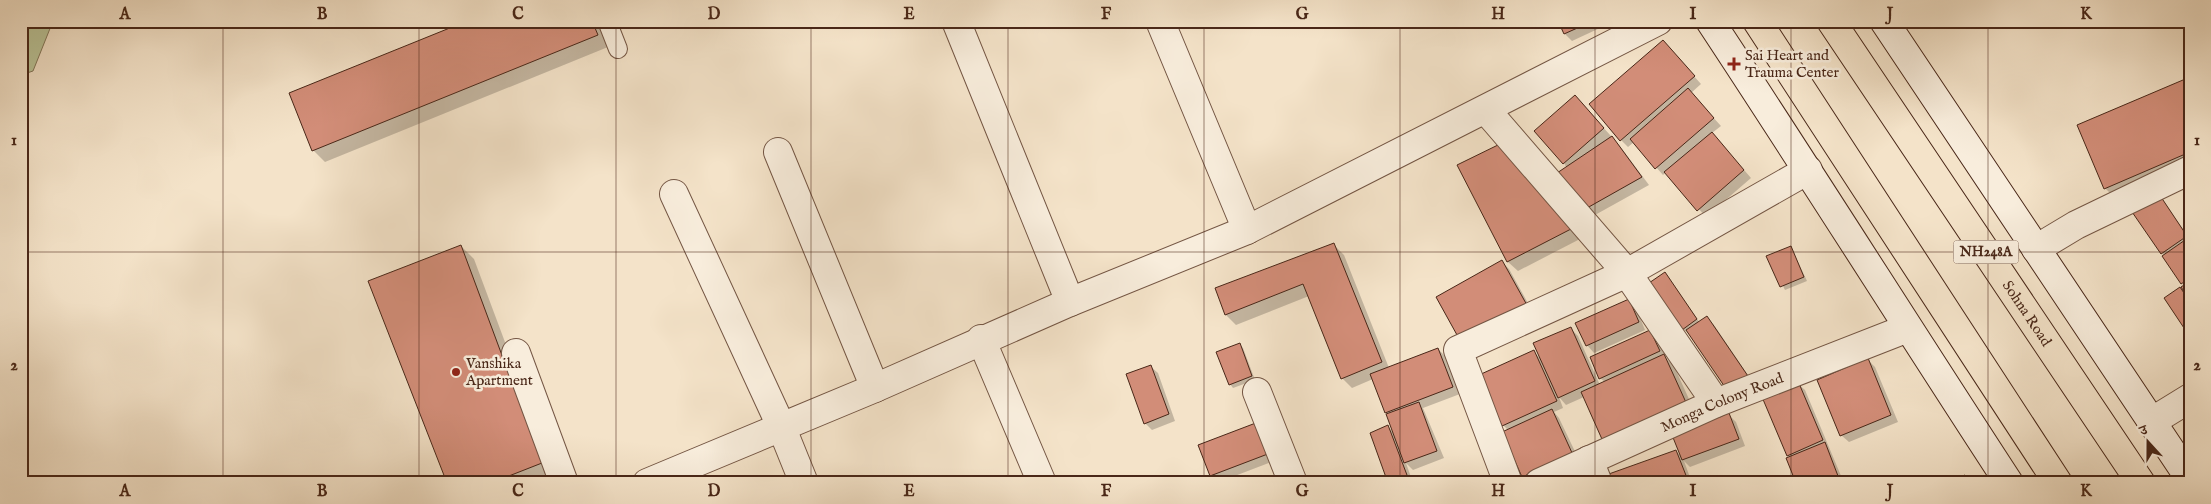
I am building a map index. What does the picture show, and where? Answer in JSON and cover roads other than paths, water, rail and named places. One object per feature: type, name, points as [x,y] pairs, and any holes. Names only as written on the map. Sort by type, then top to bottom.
[{"type":"highway","points":[[1757,21],[2058,483]]},
{"type":"highway","name":"Sohna Road","points":[[1831,21],[2140,483]]},
{"type":"street","points":[[956,21],[1070,302]]},
{"type":"street","points":[[1160,21],[1247,230]]},
{"type":"street","points":[[647,483],[875,388],[981,339],[1247,230],[1658,21]]},
{"type":"street","points":[[1710,21],[2010,483]]},
{"type":"street","points":[[1884,21],[2190,479]]},
{"type":"street","points":[[1486,110],[1627,273],[1716,403]]},
{"type":"street","points":[[778,152],[875,388]]},
{"type":"street","points":[[1508,483],[1458,350],[1627,273],[1808,170]]},
{"type":"street","points":[[2036,249],[2076,225],[2190,170]]},
{"type":"street","points":[[674,194],[781,426],[804,483]]},
{"type":"street","name":"Monga Colony Road","points":[[1539,483],[1594,471],[1716,403],[1908,328]]},
{"type":"street","points":[[981,339],[1042,483]]},
{"type":"street","points":[[516,353],[564,483]]},
{"type":"street","points":[[1257,392],[1293,483]]},
{"type":"street","points":[[2151,422],[2190,398]]},
{"type":"lane","points":[[607,21],[618,49]]},
{"type":"place","name":"Sai Heart and Trauma Center","points":[[1734,64]]},
{"type":"place","name":"Vanshika Apartment","points":[[456,372]]}]
